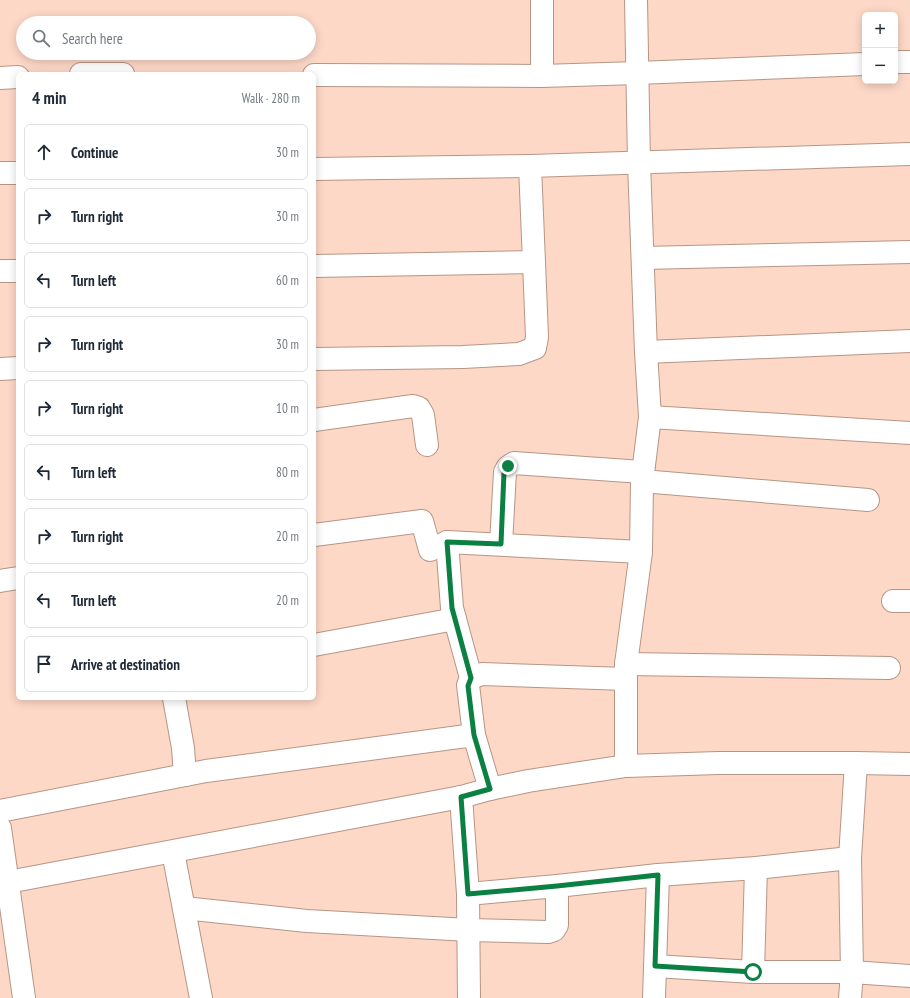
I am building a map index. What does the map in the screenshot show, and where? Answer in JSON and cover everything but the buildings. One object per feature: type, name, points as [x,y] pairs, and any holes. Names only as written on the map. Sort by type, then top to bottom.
[{"type":"street","points":[[542,0],[542,76]]},
{"type":"street","points":[[626,766],[626,672],[641,552],[642,477],[650,417],[642,258],[636,0]]},
{"type":"street","points":[[898,62],[910,62]]},
{"type":"street","points":[[316,75],[542,76],[862,64]]},
{"type":"street","points":[[0,78],[16,77]]},
{"type":"street","points":[[316,169],[530,166],[910,154]]},
{"type":"street","points":[[316,359],[455,357],[519,354],[535,348],[537,337],[530,166]]},
{"type":"street","points":[[0,173],[16,173]]},
{"type":"street","points":[[642,258],[910,252]]},
{"type":"street","points":[[316,266],[534,262]]},
{"type":"street","points":[[0,271],[16,271]]},
{"type":"street","points":[[646,352],[910,341]]},
{"type":"street","points":[[0,369],[16,368]]},
{"type":"street","points":[[316,420],[413,406],[419,408],[423,415],[427,445]]},
{"type":"street","points":[[650,417],[910,433]]},
{"type":"street","points":[[501,544],[504,472],[508,466],[514,463],[868,500]]},
{"type":"street","points":[[316,535],[422,521],[430,550],[447,542],[641,552]]},
{"type":"street","points":[[447,542],[452,608],[471,678],[468,686],[474,735],[490,789]]},
{"type":"street","points":[[0,581],[16,578]]},
{"type":"street","points":[[316,646],[455,619]]},
{"type":"street","points":[[471,678],[482,674],[889,668]]},
{"type":"street","points":[[174,700],[183,748],[185,775]]},
{"type":"street","points":[[0,811],[206,770],[474,735]]},
{"type":"street","points":[[8,882],[461,797],[528,781],[626,766],[718,763],[910,764]]},
{"type":"street","points":[[850,998],[852,972],[850,858],[856,763]]},
{"type":"street","points":[[461,797],[468,894],[469,998]]},
{"type":"street","points":[[0,828],[8,882],[18,997]]},
{"type":"street","points":[[173,852],[200,998]]},
{"type":"street","points":[[468,894],[850,858]]},
{"type":"street","points":[[753,972],[756,868]]},
{"type":"street","points":[[654,998],[658,875]]},
{"type":"street","points":[[184,908],[307,921],[469,930],[548,932],[554,930],[557,925],[557,886]]},
{"type":"street","points":[[655,966],[753,972],[852,972],[910,976]]},
{"type":"route","points":[[508,466],[504,472],[501,544],[447,542],[452,608],[471,678],[468,686],[474,735],[490,789],[461,797],[468,894],[658,875],[655,966],[753,972]]}]
